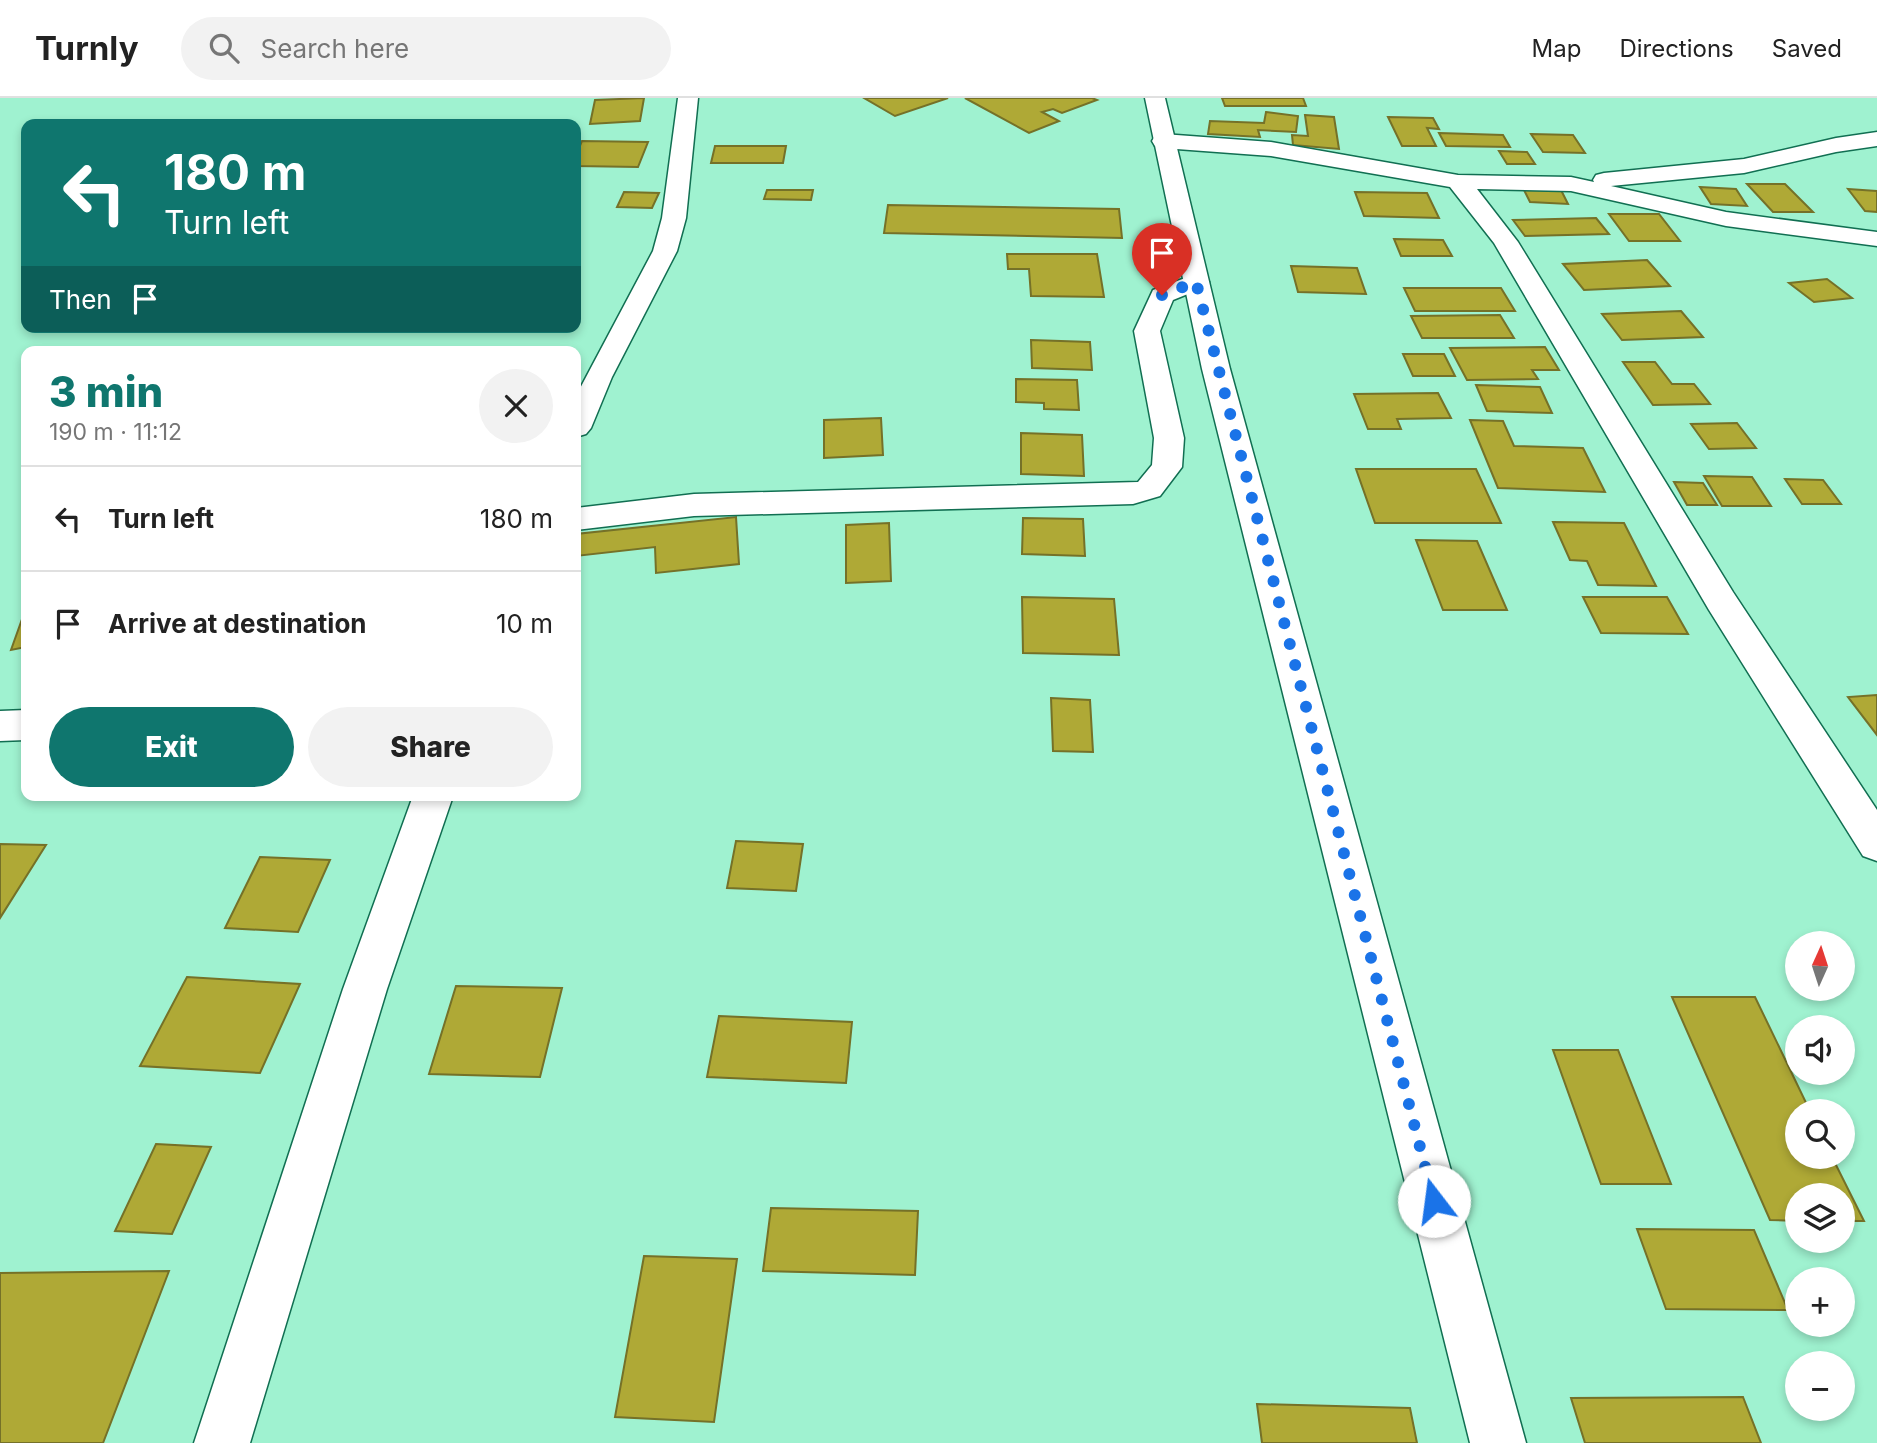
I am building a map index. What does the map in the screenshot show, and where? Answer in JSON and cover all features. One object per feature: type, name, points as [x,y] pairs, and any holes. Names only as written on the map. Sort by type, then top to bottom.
[{"type":"street","points":[[581,416],[598,377],[665,251],[674,218],[688,98]]},
{"type":"street","points":[[1155,98],[1227,409],[1497,1443]]},
{"type":"street","points":[[1163,141],[1270,149],[1458,182],[1571,184],[1744,166],[1836,145],[1877,139]]},
{"type":"street","points":[[1458,182],[1506,242],[1721,601],[1877,844]]},
{"type":"street","points":[[1571,184],[1727,219],[1877,239]]},
{"type":"street","points":[[581,518],[694,505],[1132,494],[1149,489],[1167,467],[1169,438],[1147,331],[1162,295],[1196,282]]},
{"type":"street","points":[[0,726],[21,725]]},
{"type":"street","points":[[222,1443],[365,989],[431,801]]},
{"type":"building","points":[[644,98],[640,121],[590,124],[595,100]]},
{"type":"building","points":[[864,98],[948,98],[895,116]]},
{"type":"building","points":[[965,98],[1097,100],[1062,113],[1053,109],[1042,112],[1059,121],[1029,133]]},
{"type":"building","points":[[1222,98],[1303,98],[1306,106],[1225,106]]},
{"type":"building","points":[[1266,112],[1298,116],[1296,132],[1258,130],[1260,137],[1208,134],[1210,121],[1264,123]]},
{"type":"building","points":[[1305,115],[1334,117],[1339,149],[1293,145],[1292,135],[1308,136]]},
{"type":"building","points":[[1388,117],[1433,118],[1439,129],[1427,128],[1436,146],[1402,146]]},
{"type":"building","points":[[1439,133],[1503,135],[1510,147],[1446,146]]},
{"type":"building","points":[[1531,134],[1573,135],[1585,153],[1543,152]]},
{"type":"building","points":[[582,141],[648,142],[638,167],[581,166]]},
{"type":"building","points":[[715,146],[786,146],[783,163],[711,163]]},
{"type":"building","points":[[1499,151],[1527,152],[1535,164],[1507,164]]},
{"type":"building","points":[[1747,184],[1785,184],[1813,212],[1773,212]]},
{"type":"building","points":[[1700,187],[1736,189],[1747,206],[1711,204]]},
{"type":"building","points":[[1523,188],[1561,190],[1568,204],[1530,202]]},
{"type":"building","points":[[1848,189],[1877,191],[1877,212],[1865,211]]},
{"type":"building","points":[[767,190],[813,190],[811,200],[764,199]]},
{"type":"building","points":[[624,192],[659,193],[652,208],[617,207]]},
{"type":"building","points":[[1355,192],[1427,193],[1439,218],[1364,216]]},
{"type":"building","points":[[888,205],[1119,209],[1122,238],[884,233]]},
{"type":"building","points":[[1609,214],[1659,214],[1680,241],[1629,241]]},
{"type":"building","points":[[1596,218],[1609,234],[1525,236],[1513,220]]},
{"type":"building","points":[[1394,239],[1443,240],[1452,256],[1401,256]]},
{"type":"building","points":[[1007,254],[1097,254],[1104,297],[1031,296],[1029,269],[1008,269]]},
{"type":"building","points":[[1647,260],[1670,286],[1584,290],[1563,264]]},
{"type":"building","points":[[1291,266],[1357,268],[1366,294],[1298,292]]},
{"type":"building","points":[[1827,279],[1852,298],[1814,302],[1789,283]]},
{"type":"building","points":[[1404,288],[1501,288],[1515,311],[1415,311]]},
{"type":"building","points":[[1681,311],[1703,337],[1622,340],[1602,314]]},
{"type":"building","points":[[1500,315],[1514,338],[1422,338],[1411,316]]},
{"type":"building","points":[[1031,340],[1090,342],[1092,370],[1032,368]]},
{"type":"building","points":[[1545,347],[1559,370],[1532,370],[1538,379],[1467,380],[1450,348]]},
{"type":"building","points":[[1403,354],[1444,354],[1455,376],[1413,376]]},
{"type":"building","points":[[1623,362],[1655,362],[1672,384],[1694,384],[1710,404],[1653,405]]},
{"type":"building","points":[[1016,379],[1077,380],[1079,410],[1044,409],[1044,403],[1016,402]]},
{"type":"building","points":[[1476,385],[1540,387],[1552,413],[1487,411]]},
{"type":"building","points":[[1438,393],[1451,418],[1397,419],[1401,429],[1368,429],[1354,394]]},
{"type":"building","points":[[881,418],[883,455],[824,458],[824,420]]},
{"type":"building","points":[[1470,420],[1503,421],[1514,446],[1583,448],[1605,492],[1498,488]]},
{"type":"building","points":[[1737,423],[1756,448],[1709,449],[1691,424]]},
{"type":"building","points":[[1021,433],[1082,435],[1084,476],[1021,474]]},
{"type":"building","points":[[1356,469],[1476,469],[1501,523],[1375,523]]},
{"type":"building","points":[[1704,476],[1752,477],[1771,506],[1722,506]]},
{"type":"building","points":[[1785,479],[1823,480],[1841,504],[1802,504]]},
{"type":"building","points":[[1674,482],[1703,483],[1717,505],[1687,505]]},
{"type":"building","points":[[736,517],[739,564],[656,573],[655,547],[581,555],[581,533]]},
{"type":"building","points":[[1023,518],[1083,519],[1085,556],[1022,554]]},
{"type":"building","points":[[1553,522],[1624,523],[1656,586],[1598,585],[1587,561],[1570,560]]},
{"type":"building","points":[[889,523],[891,581],[846,583],[846,525]]},
{"type":"building","points":[[1416,540],[1477,541],[1507,610],[1443,610]]},
{"type":"building","points":[[1022,597],[1114,599],[1119,655],[1023,653]]},
{"type":"building","points":[[1583,597],[1667,597],[1688,634],[1601,633]]},
{"type":"building","points":[[21,622],[21,648],[11,650]]},
{"type":"building","points":[[1877,695],[1877,735],[1848,697]]},
{"type":"building","points":[[1051,698],[1090,700],[1093,752],[1053,751]]},
{"type":"building","points":[[736,841],[803,844],[796,891],[727,888]]},
{"type":"building","points":[[0,844],[46,845],[0,918]]},
{"type":"building","points":[[260,857],[330,860],[298,932],[225,928]]},
{"type":"building","points":[[187,977],[300,984],[260,1073],[140,1066]]},
{"type":"building","points":[[456,986],[562,988],[540,1077],[429,1074]]},
{"type":"building","points":[[1672,997],[1755,997],[1785,1059],[1785,1085],[1797,1085],[1804,1099],[1785,1099],[1785,1169],[1838,1169],[1845,1183],[1785,1183],[1785,1221],[1770,1220]]},
{"type":"building","points":[[719,1016],[852,1022],[846,1083],[707,1077]]},
{"type":"building","points":[[1553,1050],[1618,1050],[1671,1184],[1601,1184]]},
{"type":"building","points":[[156,1144],[211,1147],[172,1234],[115,1231]]},
{"type":"building","points":[[1855,1203],[1864,1221],[1855,1221]]},
{"type":"building","points":[[771,1208],[918,1211],[915,1275],[763,1271]]},
{"type":"building","points":[[1637,1229],[1754,1230],[1785,1303],[1785,1310],[1666,1309]]},
{"type":"building","points":[[644,1256],[737,1259],[714,1422],[615,1417]]},
{"type":"building","points":[[169,1271],[103,1443],[0,1443],[0,1273]]},
{"type":"building","points":[[1743,1397],[1761,1443],[1585,1443],[1571,1398]]},
{"type":"building","points":[[1257,1404],[1410,1408],[1417,1443],[1262,1443]]},
{"type":"route","points":[[1162,295],[1196,282],[1216,369],[1434,1201]]}]
